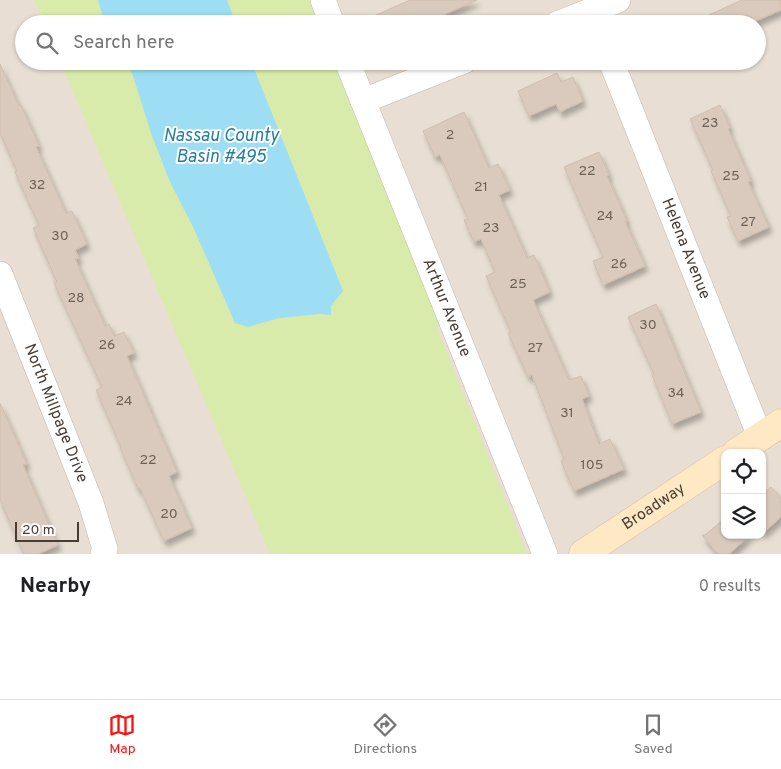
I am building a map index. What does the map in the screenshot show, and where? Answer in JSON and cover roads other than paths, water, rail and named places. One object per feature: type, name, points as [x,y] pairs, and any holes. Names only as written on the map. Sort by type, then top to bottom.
[{"type":"main road","points":[[742,449],[770,430]]},
{"type":"main road","name":"Broadway","points":[[583,554],[721,463]]},
{"type":"street","points":[[323,0],[329,15]]},
{"type":"street","points":[[591,11],[618,0]]},
{"type":"street","name":"Arthur Avenue","points":[[351,70],[545,554]]},
{"type":"street","points":[[363,101],[441,70]]},
{"type":"street","name":"Helena Avenue","points":[[615,70],[770,430]]},
{"type":"street","name":"North Millpage Drive","points":[[0,274],[91,503],[105,549],[103,554]]},
{"type":"water","points":[[98,0],[227,0],[233,15],[102,15]]},
{"type":"water","name":"Nassau County Basin #495","points":[[131,70],[255,70],[343,291],[331,306],[331,315],[320,314],[279,318],[248,327],[235,323],[194,229],[170,182],[152,136]]}]
